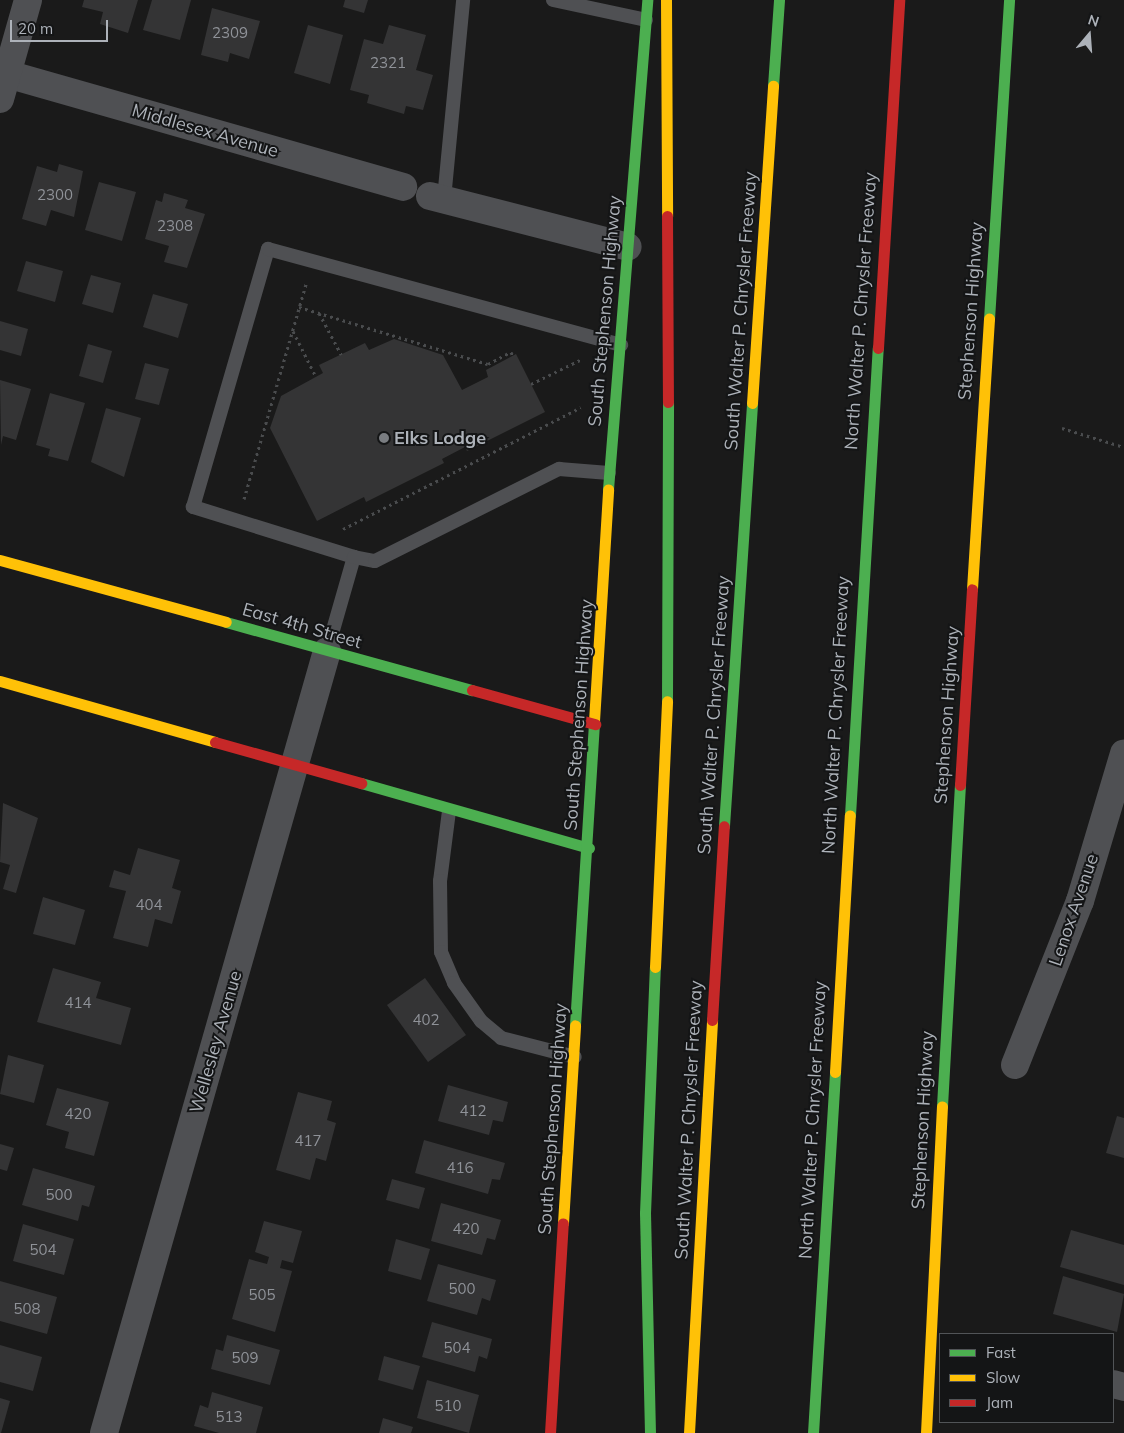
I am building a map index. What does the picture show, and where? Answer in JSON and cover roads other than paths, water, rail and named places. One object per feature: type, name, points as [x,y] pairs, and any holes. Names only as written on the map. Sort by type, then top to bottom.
[{"type":"main road","name":"South Stephenson Highway","points":[[550,1433],[589,848],[609,473],[621,346],[647,0]]},
{"type":"main road","points":[[650,1433],[645,1213],[669,647],[666,0]]},
{"type":"main road","name":"South Walter P. Chrysler Freeway","points":[[689,1433],[714,969],[779,0]]},
{"type":"main road","name":"North Walter P. Chrysler Freeway","points":[[813,1433],[899,0]]},
{"type":"main road","name":"Stephenson Highway","points":[[926,1433],[935,1337],[1009,0]]},
{"type":"main road","name":"East 4th Street","points":[[0,560],[595,724]]},
{"type":"main road","points":[[0,681],[450,811],[589,848]]},
{"type":"street","points":[[4,86],[28,0]]},
{"type":"street","name":"Middlesex Avenue","points":[[4,86],[403,187]]},
{"type":"street","points":[[437,198],[628,247]]},
{"type":"street","name":"Wellesley Avenue","points":[[104,1433],[326,651]]},
{"type":"street","name":"Lenox Avenue","points":[[1016,1065],[1080,901],[1124,753]]},
{"type":"lane","points":[[437,198],[463,0]]},
{"type":"lane","points":[[553,0],[646,20]]},
{"type":"lane","points":[[609,473],[559,469],[375,561],[354,557],[193,507],[268,249],[621,346]]},
{"type":"lane","points":[[326,651],[354,557]]},
{"type":"lane","points":[[450,811],[440,881],[441,952],[454,983],[481,1021],[501,1038],[575,1057]]},
{"type":"place","name":"Elks Lodge","points":[[384,438]]}]
